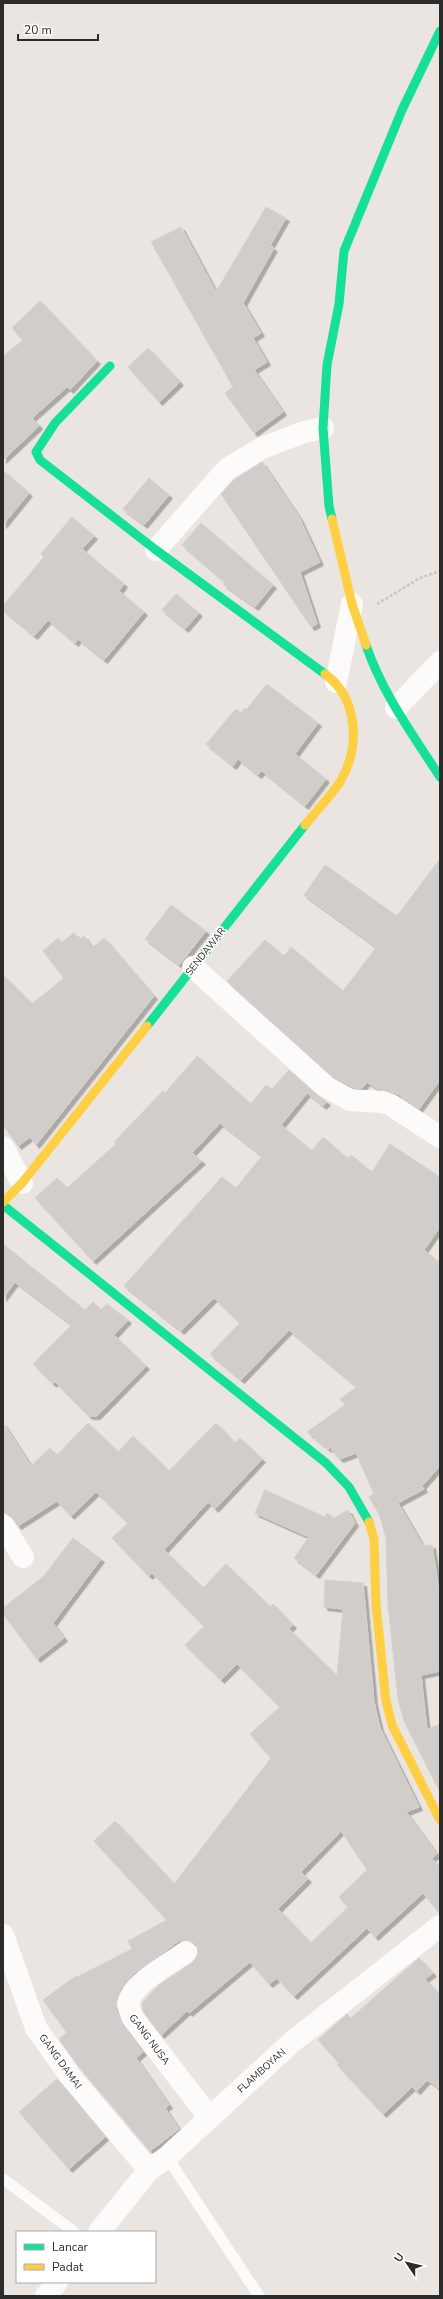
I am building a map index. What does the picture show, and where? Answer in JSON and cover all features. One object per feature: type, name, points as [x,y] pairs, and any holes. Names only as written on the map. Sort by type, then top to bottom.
[{"type":"street","points":[[440,31],[402,110],[360,208],[344,251],[340,304],[327,365],[323,428],[329,506],[354,610],[370,658],[396,708],[440,777]]},
{"type":"street","points":[[110,366],[55,423],[36,452],[40,460],[156,550],[336,682],[354,610]]},
{"type":"street","points":[[156,550],[227,469],[262,448],[304,432],[323,428]]},
{"type":"street","points":[[396,708],[440,662]]},
{"type":"street","name":"SENDAWAR","points":[[3,1202],[22,1183],[340,781],[355,728],[350,704],[336,682]]},
{"type":"street","points":[[193,967],[325,1086],[350,1100],[382,1102],[391,1105],[440,1137]]},
{"type":"street","points":[[3,1147],[22,1183]]},
{"type":"street","points":[[3,1205],[326,1463],[349,1487],[368,1520],[374,1539],[376,1605],[386,1701],[392,1725],[440,1820]]},
{"type":"street","points":[[3,1524],[23,1557]]},
{"type":"street","name":"FLAMBOYAN","points":[[100,2231],[150,2170],[167,2157],[292,2042],[440,1926]]},
{"type":"street","name":"GANG DAMAI","points":[[3,1935],[36,2028],[70,2076],[150,2170]]},
{"type":"street","name":"GANG NUSA","points":[[186,1952],[139,1985],[132,1992],[128,2005],[132,2017],[209,2117]]},
{"type":"street","points":[[46,2296],[56,2283]]},
{"type":"lane","points":[[167,2157],[259,2296]]},
{"type":"lane","points":[[3,2179],[73,2231]]},
{"type":"path","points":[[354,610],[420,578],[440,571]]},
{"type":"building","points":[[266,207],[286,218],[270,246],[274,248],[243,303],[261,333],[253,338],[267,362],[254,370],[283,412],[254,433],[225,393],[233,387],[151,242],[181,227],[216,292]]},
{"type":"building","points":[[40,301],[97,361],[70,390],[67,387],[32,418],[39,425],[38,427],[3,460],[3,356],[23,340],[12,328]]},
{"type":"building","points":[[148,348],[180,382],[159,402],[128,367]]},
{"type":"building","points":[[262,462],[299,517],[320,562],[300,572],[317,624],[311,627],[221,494],[234,480]]},
{"type":"building","points":[[3,470],[29,493],[3,525]]},
{"type":"building","points":[[149,478],[169,495],[144,525],[123,509]]},
{"type":"building","points":[[72,517],[94,536],[82,549],[124,584],[119,591],[144,612],[104,660],[78,639],[75,643],[48,620],[34,636],[3,610],[3,606],[44,557],[41,554]]},
{"type":"building","points":[[201,523],[273,585],[255,607],[223,584],[225,582],[182,545]]},
{"type":"building","points":[[176,594],[199,613],[185,629],[162,610]]},
{"type":"building","points":[[267,684],[318,723],[295,754],[326,779],[305,806],[262,771],[258,775],[238,759],[233,766],[206,744],[236,709],[241,713],[245,708],[247,709]]},
{"type":"building","points":[[440,859],[440,1080],[419,1109],[398,1094],[378,1089],[367,1082],[362,1088],[354,1088],[332,1076],[227,981],[265,940],[284,956],[291,947],[343,991],[375,949],[375,946],[304,895],[325,865],[397,916]]},
{"type":"building","points":[[171,905],[206,931],[179,965],[145,939]]},
{"type":"building","points":[[74,933],[79,940],[84,936],[92,948],[104,938],[154,996],[36,1145],[30,1137],[18,1146],[3,1125],[3,975],[32,1004],[64,978],[43,951],[58,938],[62,942]]},
{"type":"building","points":[[197,1056],[251,1104],[266,1085],[272,1089],[289,1070],[327,1102],[323,1106],[307,1093],[281,1125],[312,1151],[323,1137],[348,1159],[351,1155],[372,1172],[390,1144],[440,1177],[440,1227],[424,1250],[440,1263],[440,1466],[422,1486],[424,1489],[398,1503],[423,1546],[432,1545],[440,1598],[440,1671],[421,1675],[427,1730],[440,1724],[440,1792],[404,1721],[398,1699],[388,1604],[386,1538],[380,1516],[369,1497],[374,1494],[356,1453],[340,1459],[333,1452],[331,1447],[328,1449],[307,1432],[345,1405],[340,1399],[357,1387],[289,1330],[241,1380],[210,1354],[240,1323],[214,1298],[181,1331],[124,1286],[222,1177],[236,1188],[262,1156],[220,1123],[192,1153],[202,1161],[93,1261],[35,1198],[57,1178],[67,1188],[116,1144],[114,1142],[163,1091],[165,1093]]},
{"type":"building","points":[[3,1244],[85,1310],[93,1302],[101,1310],[107,1304],[128,1320],[114,1335],[146,1366],[97,1416],[89,1416],[55,1382],[53,1384],[33,1364],[72,1325],[15,1282],[3,1298]]},
{"type":"building","points":[[3,1423],[31,1466],[50,1448],[57,1455],[88,1423],[118,1452],[133,1436],[169,1471],[216,1423],[235,1443],[240,1438],[262,1459],[215,1509],[208,1502],[164,1550],[203,1588],[226,1564],[270,1607],[273,1604],[293,1625],[289,1629],[337,1676],[343,1609],[324,1607],[325,1580],[363,1583],[374,1702],[380,1728],[419,1807],[406,1812],[437,1854],[431,1859],[440,1865],[440,1914],[423,1893],[375,1937],[367,1928],[294,1996],[277,1978],[269,1984],[250,1962],[189,2013],[187,2011],[161,2035],[143,2011],[142,2003],[159,1985],[193,1962],[198,1952],[197,1945],[191,1941],[179,1941],[134,1973],[120,1990],[116,2009],[122,2024],[143,2052],[136,2058],[169,2105],[165,2108],[179,2129],[150,2151],[80,2068],[59,2039],[67,2033],[43,2000],[76,1976],[77,1977],[132,1949],[128,1941],[167,1920],[94,1841],[115,1821],[174,1884],[271,1758],[250,1734],[280,1707],[237,1664],[221,1680],[185,1645],[204,1626],[152,1573],[149,1576],[112,1538],[128,1523],[96,1492],[71,1516],[57,1501],[18,1526],[9,1514],[3,1513]],"holes":[[[341,1831],[367,1870],[339,1897],[348,1907],[311,1943],[278,1909],[308,1879],[301,1872]]]},
{"type":"building","points":[[265,1490],[325,1517],[327,1513],[334,1518],[348,1510],[355,1523],[316,1575],[294,1558],[309,1537],[255,1513]]},
{"type":"building","points":[[73,1538],[101,1559],[53,1623],[64,1638],[37,1659],[3,1614],[3,1608],[44,1576]]},
{"type":"building","points":[[419,1958],[433,1973],[425,1979],[440,1995],[440,2089],[427,2080],[417,2091],[412,2087],[383,2114],[337,2065],[339,2063],[318,2040],[347,2014],[351,2018]]},
{"type":"building","points":[[57,2079],[105,2137],[69,2169],[19,2112]]},
{"type":"traffic: fast","points":[[332,519],[329,506],[323,428],[327,365],[339,304],[344,251],[402,110],[440,31]]},
{"type":"traffic: fast","points":[[110,366],[55,423],[36,452],[40,460],[156,550],[325,674]]},
{"type":"traffic: fast","points":[[366,645],[389,697],[440,777]]},
{"type":"traffic: fast","points":[[147,1026],[305,825]]},
{"type":"traffic: fast","points":[[3,1205],[326,1463],[349,1487],[369,1522]]},
{"type":"traffic: slow","points":[[332,519],[352,604],[366,645]]},
{"type":"traffic: slow","points":[[305,825],[340,782],[347,768],[353,739],[353,724],[350,709],[336,684],[325,674]]},
{"type":"traffic: slow","points":[[3,1202],[22,1183],[147,1026]]},
{"type":"traffic: slow","points":[[369,1522],[374,1539],[376,1605],[386,1701],[392,1725],[440,1820]]}]
